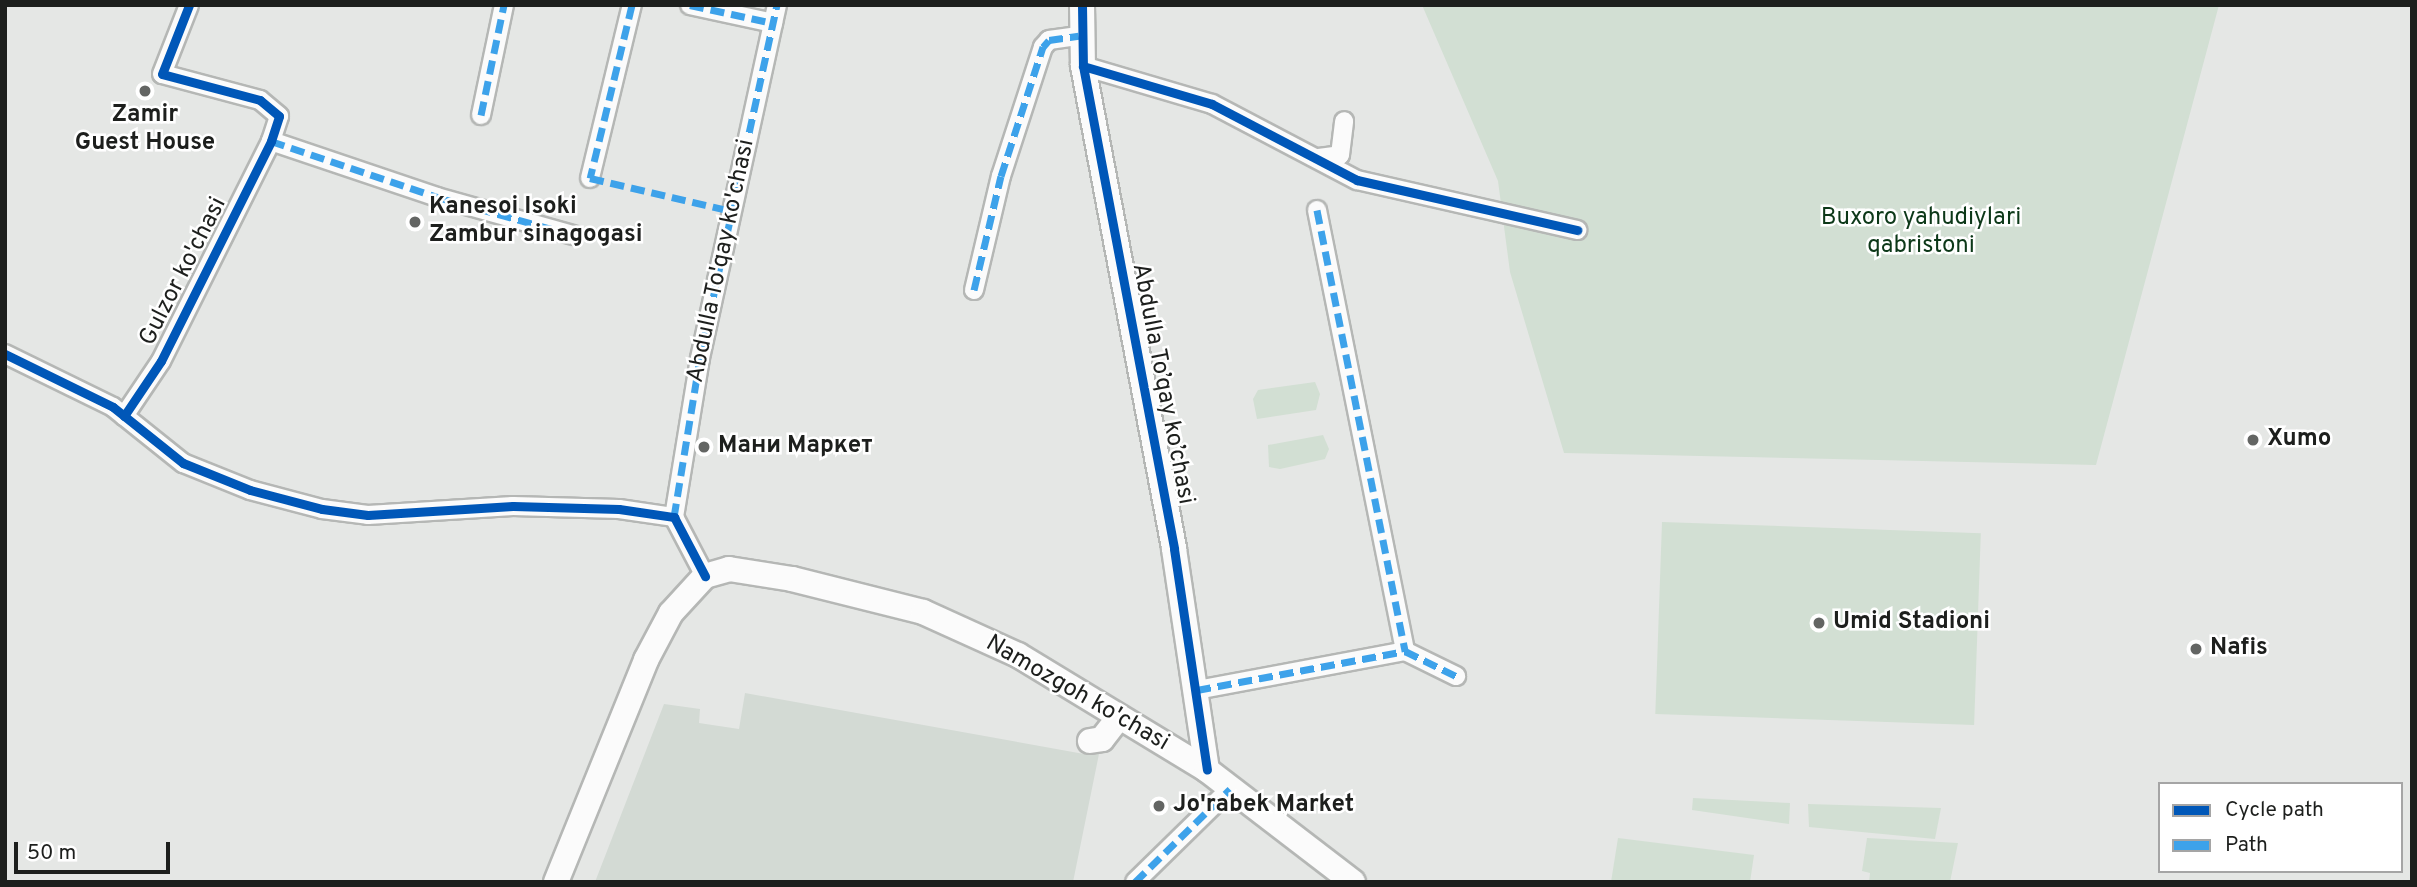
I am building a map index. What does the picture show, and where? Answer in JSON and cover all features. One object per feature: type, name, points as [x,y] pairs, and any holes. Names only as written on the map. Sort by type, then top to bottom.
[{"type":"street","points":[[189,5],[162,74],[272,107],[279,116],[271,141],[437,197],[573,235]]},
{"type":"street","points":[[481,116],[504,5]]},
{"type":"street","points":[[590,177],[632,5]]},
{"type":"street","points":[[690,5],[775,14]]},
{"type":"street","name":"Abdulla To’qay ko’chasi","points":[[1082,5],[1079,36],[1083,66],[1197,690],[1207,770]]},
{"type":"street","name":"Abdulla To'qay ko'chasi","points":[[674,517],[700,358],[775,14]]},
{"type":"street","points":[[974,290],[1001,177],[1043,47],[1049,40],[1079,36]]},
{"type":"street","points":[[1083,66],[1202,100],[1319,158],[1357,180],[1577,230]]},
{"type":"street","points":[[1319,158],[1340,155],[1344,121]]},
{"type":"street","name":"Gulzor ko'chasi","points":[[124,416],[161,361],[271,141]]},
{"type":"street","points":[[1317,210],[1405,650]]},
{"type":"street","points":[[5,354],[124,416],[183,463],[250,490],[322,509],[368,515],[513,506],[619,509],[674,517],[705,576],[671,613],[646,660],[556,882]]},
{"type":"street","name":"Namozgoh ko'chasi","points":[[705,576],[729,569],[755,571],[923,612],[1018,655],[1207,770],[1353,882]]},
{"type":"street","points":[[1197,690],[1405,650],[1456,676]]},
{"type":"street","points":[[1090,741],[1102,738],[1119,717]]},
{"type":"street","points":[[1135,882],[1230,789]]},
{"type":"shaded area","points":[[745,693],[1084,754],[1100,749],[1073,882],[595,882],[664,704],[700,709],[699,723],[739,729]]},
{"type":"green space","name":"Buxoro yahudiylari qabristoni","points":[[1422,5],[2219,5],[2096,465],[1564,453],[1510,272],[1498,181]]},
{"type":"green space","points":[[1315,382],[1320,394],[1316,410],[1257,419],[1253,399],[1258,390]]},
{"type":"green space","points":[[1323,435],[1329,449],[1325,459],[1280,469],[1269,467],[1268,445]]},
{"type":"green space","name":"Umid Stadioni","points":[[1662,522],[1981,533],[1974,725],[1655,714]]},
{"type":"green space","points":[[1693,798],[1790,803],[1789,824],[1692,810]]},
{"type":"green space","points":[[1808,804],[1941,808],[1935,839],[1809,827]]},
{"type":"green space","points":[[1618,838],[1754,855],[1750,882],[1611,882]]},
{"type":"green space","points":[[1867,838],[1958,843],[1950,882],[1869,882],[1870,873],[1862,871]]},
{"type":"marked path","points":[[481,115],[504,5]]},
{"type":"marked path","points":[[632,5],[590,178],[732,211]]},
{"type":"marked path","points":[[690,5],[773,23]]},
{"type":"marked path","points":[[674,517],[700,358],[777,5]]},
{"type":"marked path","points":[[974,290],[1001,176],[1043,47],[1049,40],[1079,36]]},
{"type":"marked path","points":[[271,141],[437,197],[573,235]]},
{"type":"marked path","points":[[1317,210],[1405,651],[1456,676]]},
{"type":"marked path","points":[[1197,690],[1405,651]]},
{"type":"marked path","points":[[1135,882],[1230,789]]},
{"type":"cycle path","points":[[124,416],[161,361],[271,141],[279,116],[260,100],[162,74],[189,5]]},
{"type":"cycle path","points":[[1082,5],[1083,66],[1174,549],[1207,770]]},
{"type":"cycle path","points":[[1083,66],[1212,104],[1357,180],[1577,230]]},
{"type":"cycle path","points":[[5,354],[113,407],[183,463],[250,490],[322,509],[368,515],[513,506],[619,509],[674,517],[705,576]]},
{"type":"place","name":"Zamir Guest House","points":[[145,91]]},
{"type":"place","name":"Kanesoi Isoki Zambur sinagogasi","points":[[415,222]]},
{"type":"place","name":"Xumo","points":[[2253,440]]},
{"type":"place","name":"Мани Маркет","points":[[704,447]]},
{"type":"place","name":"Umid Stadioni","points":[[1819,623]]},
{"type":"place","name":"Nafis","points":[[2196,649]]},
{"type":"place","name":"Jo'rabek Market","points":[[1159,806]]}]
